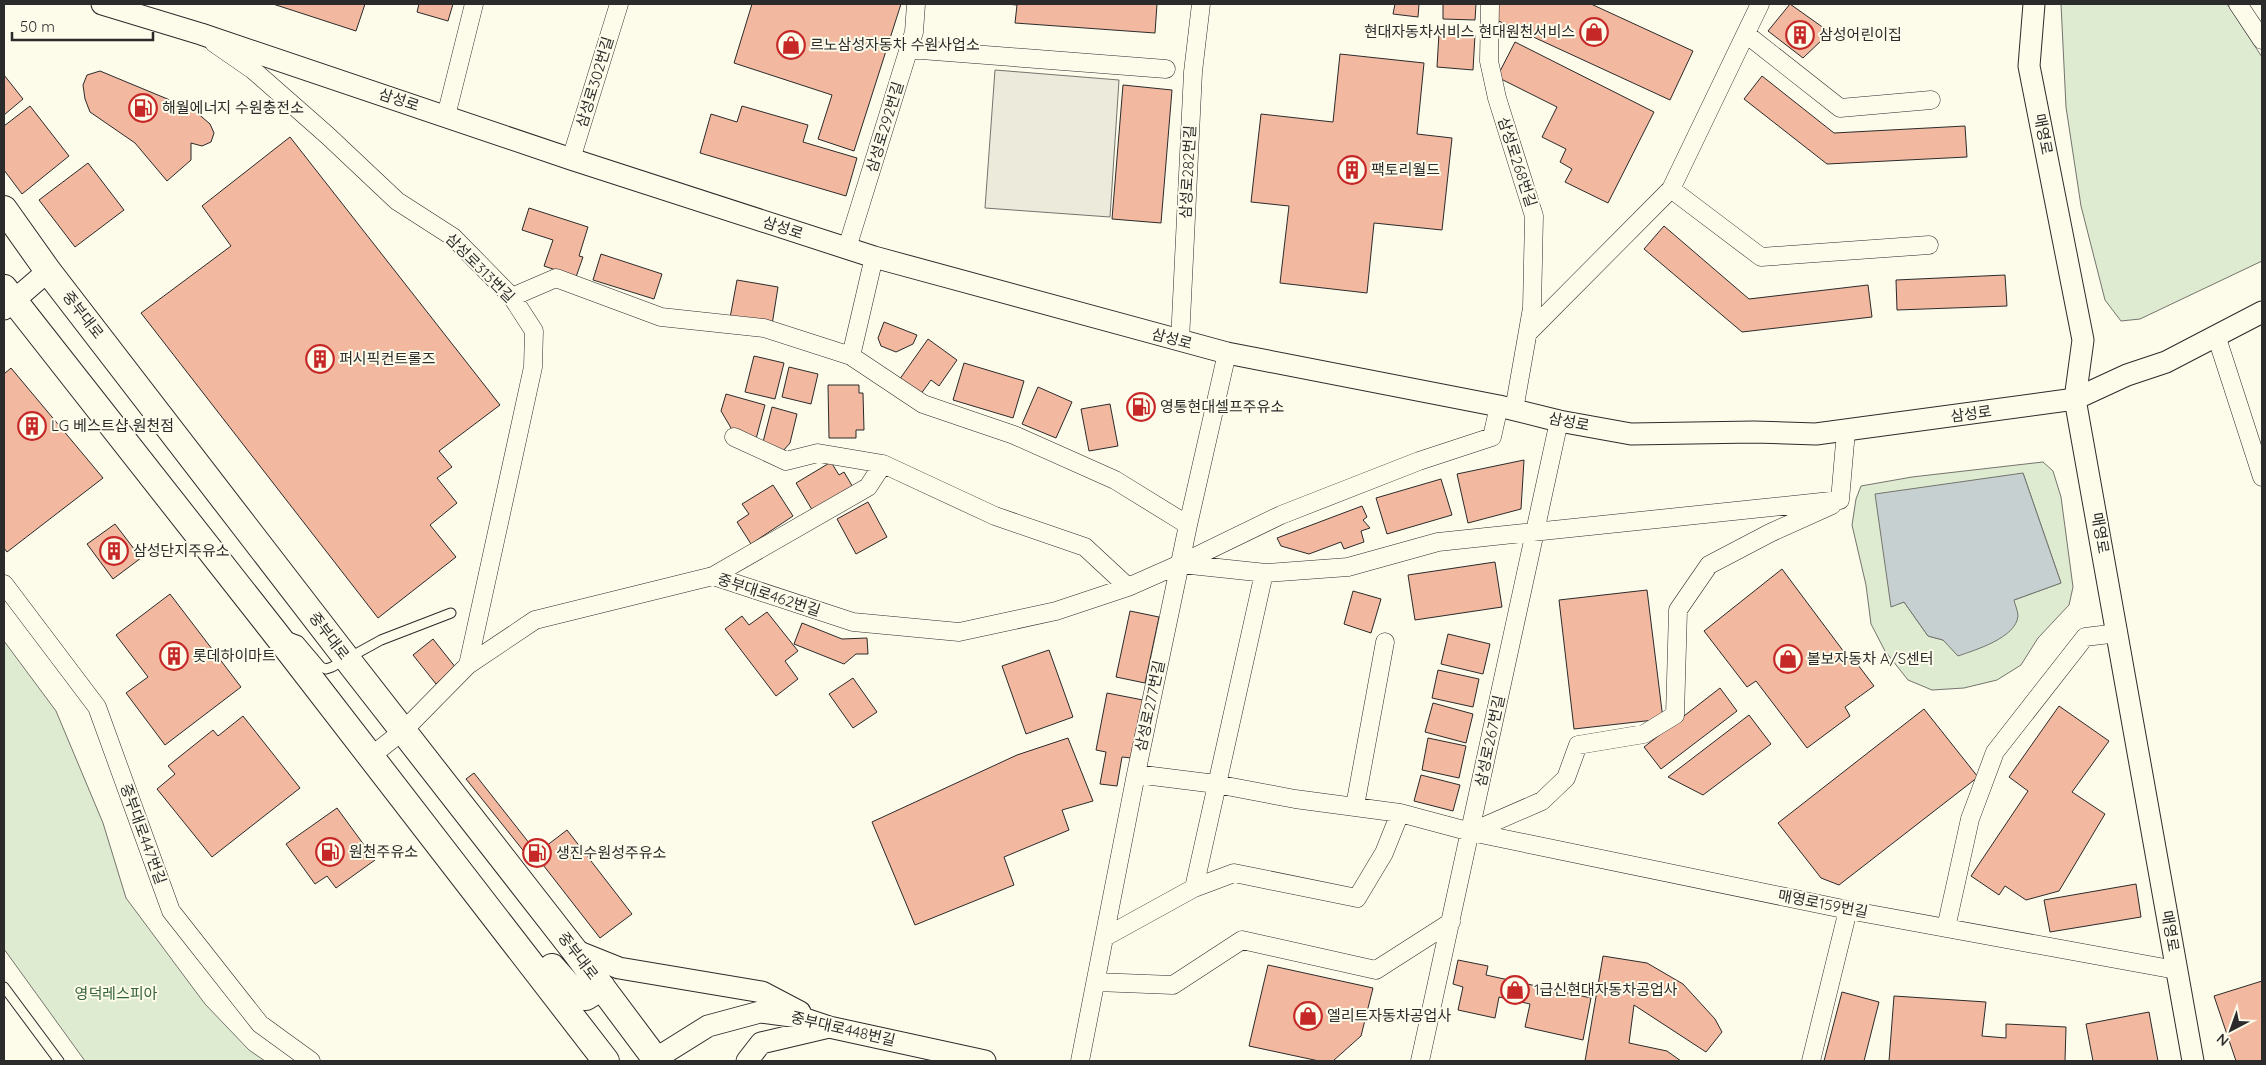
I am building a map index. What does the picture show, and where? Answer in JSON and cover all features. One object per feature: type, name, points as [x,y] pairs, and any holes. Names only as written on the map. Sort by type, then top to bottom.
[{"type":"main road","name":"중부대로","points":[[4,209],[48,270],[347,660],[574,950],[655,1060]]},
{"type":"main road","points":[[7,299],[276,634],[491,912],[600,1057]]},
{"type":"main road","points":[[491,912],[500,910],[508,912],[576,993],[586,997],[602,987]]},
{"type":"street","name":"삼성로","points":[[102,4],[145,10],[201,34],[571,159],[874,257],[1227,353],[1631,434],[1754,432],[1816,434],[2075,399],[2127,375],[2166,362],[2262,312]]},
{"type":"street","points":[[446,116],[474,4]]},
{"type":"street","name":"삼성로302번길","points":[[571,159],[619,4]]},
{"type":"street","name":"삼성로292번길","points":[[847,248],[914,32],[916,4]]},
{"type":"street","name":"삼성로282번길","points":[[1180,341],[1193,72],[1201,4]]},
{"type":"street","name":"삼성로268번길","points":[[1180,564],[1281,515],[1419,461],[1492,437],[1507,408],[1528,333],[1533,289],[1534,216],[1497,98],[1489,61],[1490,4]]},
{"type":"street","points":[[1528,333],[1670,188],[1760,4]]},
{"type":"street","name":"매영로","points":[[2034,4],[2029,66],[2083,340],[2075,399],[2193,1061]]},
{"type":"street","points":[[2238,4],[2262,40]]},
{"type":"street","name":"삼성로313번길","points":[[201,34],[253,70],[327,135],[397,201],[452,237],[512,297],[534,332],[533,367],[468,665]]},
{"type":"street","points":[[1746,34],[1840,108],[1931,100]]},
{"type":"street","points":[[908,49],[1166,69]]},
{"type":"street","points":[[1670,188],[1760,257],[1929,245]]},
{"type":"street","points":[[851,356],[874,257]]},
{"type":"street","points":[[7,299],[48,270]]},
{"type":"street","points":[[512,297],[556,278],[661,317],[764,328],[851,356],[923,404],[1014,435],[1106,477],[1188,525]]},
{"type":"street","points":[[2216,335],[2262,477]]},
{"type":"street","name":"삼성로277번길","points":[[1080,1061],[1136,774],[1188,525],[1227,353]]},
{"type":"street","name":"삼성로267번길","points":[[1420,1061],[1537,530],[1559,421]]},
{"type":"street","points":[[1840,500],[1846,431]]},
{"type":"street","points":[[734,437],[786,461],[818,453],[883,464],[995,516],[1086,547],[1128,587]]},
{"type":"street","points":[[713,576],[868,487],[883,464]]},
{"type":"street","points":[[1180,564],[1264,572],[1348,567],[1438,542],[1537,530],[1840,500]]},
{"type":"street","points":[[1470,832],[1542,801],[1566,778],[1578,745],[1644,734],[1675,715],[1678,610],[1709,565],[1840,500]]},
{"type":"street","name":"중부대로462번길","points":[[371,756],[402,731],[468,665],[535,620],[713,576],[853,622],[959,632],[1056,611],[1128,587],[1180,564]]},
{"type":"street","points":[[1194,888],[1264,572]]},
{"type":"street","name":"중부대로447번길","points":[[4,584],[97,707],[171,910],[260,1024],[311,1061]]},
{"type":"street","points":[[1946,928],[1970,820],[1996,752],[2085,636],[2118,633]]},
{"type":"street","points":[[1355,806],[1385,642]]},
{"type":"street","name":"매영로159번길","points":[[1136,774],[1216,784],[1295,799],[1400,813],[1470,832],[1848,910],[2176,970]]},
{"type":"street","points":[[1105,937],[1194,888],[1234,873],[1357,898],[1384,852],[1400,813]]},
{"type":"street","points":[[1811,1061],[1848,910]]},
{"type":"street","points":[[1096,982],[1172,985],[1242,940],[1376,970],[1451,922]]},
{"type":"street","points":[[574,950],[619,968],[762,992],[829,1027]]},
{"type":"street","name":"중부대로448번길","points":[[655,1060],[708,1026],[760,1012],[799,1017],[829,1027],[985,1061]]},
{"type":"street","points":[[746,1061],[761,1043],[829,1027]]},
{"type":"lane","points":[[276,634],[295,638],[321,667],[326,669],[347,660],[381,640],[451,613]]},
{"type":"lane","points":[[4,987],[59,1061]]},
{"type":"green space","points":[[2061,4],[2227,4],[2262,57],[2262,261],[2140,319],[2121,321],[2105,300],[2081,206],[2066,107]]},
{"type":"green space","points":[[2043,462],[2053,471],[2061,497],[2073,587],[2069,605],[2038,638],[2021,665],[1997,680],[1964,688],[1932,690],[1908,680],[1885,651],[1871,624],[1866,585],[1852,525],[1856,499],[1861,486],[1912,477]],"holes":[[[2023,473],[2061,583],[2014,600],[1943,640],[1928,636],[1904,602],[1891,606]]]},
{"type":"green space","name":"영덕레스피아","points":[[4,641],[56,711],[103,823],[126,898],[205,1004],[249,1050],[265,1061],[85,1061],[4,949]]},
{"type":"shaded area","points":[[995,70],[1119,80],[1110,217],[985,208]]},
{"type":"shaded area","points":[[2023,473],[2061,583],[2014,600],[2018,616],[2016,624],[2010,631],[1994,642],[1958,656],[1943,640],[1928,636],[1904,602],[1891,607],[1875,494]]},
{"type":"building","points":[[273,4],[365,4],[356,31]]},
{"type":"building","points":[[419,4],[453,4],[448,21],[417,12]]},
{"type":"building","points":[[752,4],[901,4],[854,151],[818,139],[832,95],[734,63]]},
{"type":"building","points":[[1006,4],[1157,4],[1155,33],[1015,23],[1017,5]]},
{"type":"building","points":[[1395,4],[1419,4],[1418,17],[1393,14]]},
{"type":"building","points":[[1443,4],[1476,4],[1475,20],[1443,19]]},
{"type":"building","points":[[1499,4],[1591,4],[1693,51],[1670,100],[1492,18]]},
{"type":"building","name":"삼성어린이집","points":[[1790,4],[1828,31],[1823,39],[1803,58],[1768,31]]},
{"type":"building","points":[[1439,33],[1475,35],[1473,70],[1437,67]]},
{"type":"building","points":[[1515,42],[1654,112],[1608,203],[1565,182],[1572,169],[1560,162],[1566,149],[1542,137],[1557,107],[1497,77]]},
{"type":"building","name":"팩토리월드","points":[[1340,54],[1424,63],[1417,134],[1452,138],[1442,230],[1374,223],[1367,293],[1280,283],[1289,206],[1251,202],[1261,114],[1333,122]]},
{"type":"building","points":[[100,71],[194,110],[210,124],[214,133],[211,142],[202,146],[191,143],[191,160],[167,181],[135,143],[90,112],[85,99],[83,85],[87,75]]},
{"type":"building","points":[[4,75],[23,99],[4,115]]},
{"type":"building","points":[[1762,76],[1834,133],[1965,126],[1967,157],[1827,164],[1744,99]]},
{"type":"building","points":[[1123,85],[1172,90],[1161,223],[1112,219]]},
{"type":"building","points":[[30,106],[69,156],[22,194],[4,170],[4,126]]},
{"type":"building","points":[[742,106],[808,125],[803,142],[857,158],[846,196],[700,153],[711,114],[737,122]]},
{"type":"building","name":"퍼시픽컨트롤즈","points":[[290,137],[500,405],[439,451],[452,467],[437,478],[457,503],[430,525],[456,557],[378,618],[141,313],[231,246],[202,206]]},
{"type":"building","points":[[88,163],[124,210],[75,247],[39,200]]},
{"type":"building","points":[[529,208],[588,227],[579,256],[583,257],[576,277],[544,266],[553,240],[522,230]]},
{"type":"building","points":[[1664,226],[1749,299],[1868,285],[1872,317],[1742,332],[1644,249]]},
{"type":"building","points":[[601,254],[662,274],[654,299],[593,280]]},
{"type":"building","points":[[2005,275],[2007,306],[1897,310],[1896,280]]},
{"type":"building","points":[[737,280],[778,287],[772,325],[730,318]]},
{"type":"building","points":[[884,322],[917,335],[913,344],[896,352],[881,346],[878,338]]},
{"type":"building","points":[[928,339],[957,360],[939,386],[931,380],[918,398],[897,383]]},
{"type":"building","points":[[754,356],[784,363],[775,399],[745,392]]},
{"type":"building","points":[[964,363],[1024,381],[1013,418],[953,400]]},
{"type":"building","points":[[789,367],[818,374],[811,404],[782,397]]},
{"type":"building","name":"LG 베스트샵 원천점","points":[[11,368],[103,478],[7,552],[4,548],[4,374]]},
{"type":"building","points":[[828,385],[859,385],[859,393],[863,393],[864,430],[856,430],[856,438],[829,438]]},
{"type":"building","points":[[1038,387],[1072,402],[1056,438],[1022,424]]},
{"type":"building","points":[[726,394],[765,405],[756,439],[734,433],[721,411]]},
{"type":"building","points":[[1110,404],[1118,446],[1089,451],[1081,409]]},
{"type":"building","points":[[772,407],[797,414],[790,443],[783,451],[762,446]]},
{"type":"building","points":[[1524,460],[1521,509],[1468,523],[1457,474]]},
{"type":"building","points":[[831,462],[839,475],[844,472],[854,489],[814,513],[796,483]]},
{"type":"building","points":[[1441,479],[1452,515],[1387,534],[1376,498]]},
{"type":"building","points":[[773,485],[793,516],[751,544],[737,522],[749,514],[742,504]]},
{"type":"building","points":[[868,502],[887,537],[856,554],[837,519]]},
{"type":"building","points":[[1362,506],[1367,517],[1363,520],[1370,528],[1361,531],[1364,542],[1344,549],[1341,542],[1309,554],[1281,546],[1277,538]]},
{"type":"building","name":"삼성단지주유소","points":[[115,524],[141,558],[113,579],[87,544]]},
{"type":"building","points":[[1495,562],[1502,607],[1415,620],[1408,575]]},
{"type":"building","points":[[1782,569],[1853,664],[1855,661],[1874,686],[1845,707],[1850,716],[1807,748],[1756,681],[1747,687],[1704,631]]},
{"type":"building","points":[[1647,590],[1663,719],[1574,729],[1559,600]]},
{"type":"building","points":[[1353,591],[1381,599],[1371,633],[1344,624]]},
{"type":"building","name":"롯데하이마트","points":[[170,594],[241,687],[165,745],[126,693],[148,677],[116,635]]},
{"type":"building","points":[[1130,611],[1159,617],[1145,683],[1116,677]]},
{"type":"building","points":[[767,612],[798,651],[785,661],[798,679],[776,696],[725,629],[742,616],[749,625]]},
{"type":"building","points":[[802,623],[842,639],[867,638],[868,654],[856,654],[844,664],[794,644]]},
{"type":"building","points":[[1448,634],[1490,644],[1483,674],[1441,664]]},
{"type":"building","points":[[433,639],[456,668],[436,684],[413,655]]},
{"type":"building","points":[[1049,650],[1073,717],[1026,734],[1002,666]]},
{"type":"building","points":[[1438,670],[1479,679],[1473,707],[1432,698]]},
{"type":"building","points":[[853,678],[877,712],[853,728],[829,694]]},
{"type":"building","points":[[1720,688],[1737,711],[1661,769],[1644,747]]},
{"type":"building","points":[[1107,693],[1143,700],[1132,758],[1122,757],[1117,786],[1100,784],[1106,752],[1096,750]]},
{"type":"building","points":[[1433,703],[1473,714],[1466,743],[1425,732]]},
{"type":"building","points":[[2059,706],[2109,741],[2072,792],[2105,814],[2059,891],[2026,900],[2005,886],[1999,895],[1971,876],[2028,791],[2009,777]]},
{"type":"building","points":[[1924,709],[1978,777],[1839,885],[1821,878],[1778,823]]},
{"type":"building","points":[[1749,715],[1771,744],[1703,795],[1668,777]]},
{"type":"building","points":[[243,716],[300,788],[212,857],[157,789],[175,774],[168,766],[213,730],[218,736]]},
{"type":"building","points":[[1068,738],[1093,801],[1062,810],[1069,830],[1004,857],[1014,885],[915,925],[872,822],[1017,755]]},
{"type":"building","points":[[1428,738],[1466,746],[1459,778],[1422,770]]},
{"type":"building","points":[[474,773],[537,853],[567,830],[632,914],[600,938],[540,861],[534,864],[466,779]]},
{"type":"building","points":[[1421,775],[1460,785],[1453,811],[1414,801]]},
{"type":"building","name":"원천주유소","points":[[337,808],[375,860],[336,888],[327,876],[315,884],[286,844]]},
{"type":"building","points":[[2136,884],[2141,917],[2050,932],[2044,900]]},
{"type":"building","points":[[1603,956],[1647,963],[1683,984],[1715,1019],[1722,1032],[1706,1052],[1634,1005],[1629,1043],[1667,1051],[1681,1061],[1585,1061]]},
{"type":"building","points":[[1458,960],[1488,966],[1486,975],[1591,998],[1583,1040],[1525,1027],[1530,1004],[1499,997],[1495,1018],[1458,1010],[1463,987],[1453,984]]},
{"type":"building","points":[[1268,965],[1373,988],[1361,1036],[1333,1061],[1319,1061],[1249,1046]]},
{"type":"building","points":[[2262,981],[2262,1061],[2236,1061],[2214,996]]},
{"type":"building","points":[[1842,992],[1879,1002],[1864,1061],[1824,1061]]},
{"type":"building","points":[[1894,996],[1986,1002],[1982,1036],[2006,1038],[2006,1024],[2066,1027],[2065,1061],[1889,1061]]},
{"type":"building","points":[[2149,1012],[2158,1061],[2093,1061],[2086,1024]]},
{"type":"place","name":"현대자동차서비스 현대원천서비스","points":[[1594,32]]},
{"type":"place","name":"삼성어린이집","points":[[1800,35]]},
{"type":"place","name":"르노삼성자동차 수원사업소","points":[[791,45]]},
{"type":"place","name":"해월에너지 수원충전소","points":[[143,108]]},
{"type":"place","name":"팩토리월드","points":[[1352,170]]},
{"type":"place","name":"퍼시픽컨트롤즈","points":[[320,359]]},
{"type":"place","name":"영통현대셀프주유소","points":[[1141,407]]},
{"type":"place","name":"LG 베스트샵 원천점","points":[[32,426]]},
{"type":"place","name":"삼성단지주유소","points":[[114,551]]},
{"type":"place","name":"롯데하이마트","points":[[174,656]]},
{"type":"place","name":"볼보자동차 A/S센터","points":[[1788,659]]},
{"type":"place","name":"원천주유소","points":[[330,852]]},
{"type":"place","name":"생진수원성주유소","points":[[537,853]]},
{"type":"place","name":"1급신현대자동차공업사","points":[[1515,990]]},
{"type":"place","name":"엘리트자동차공업사","points":[[1308,1016]]}]
